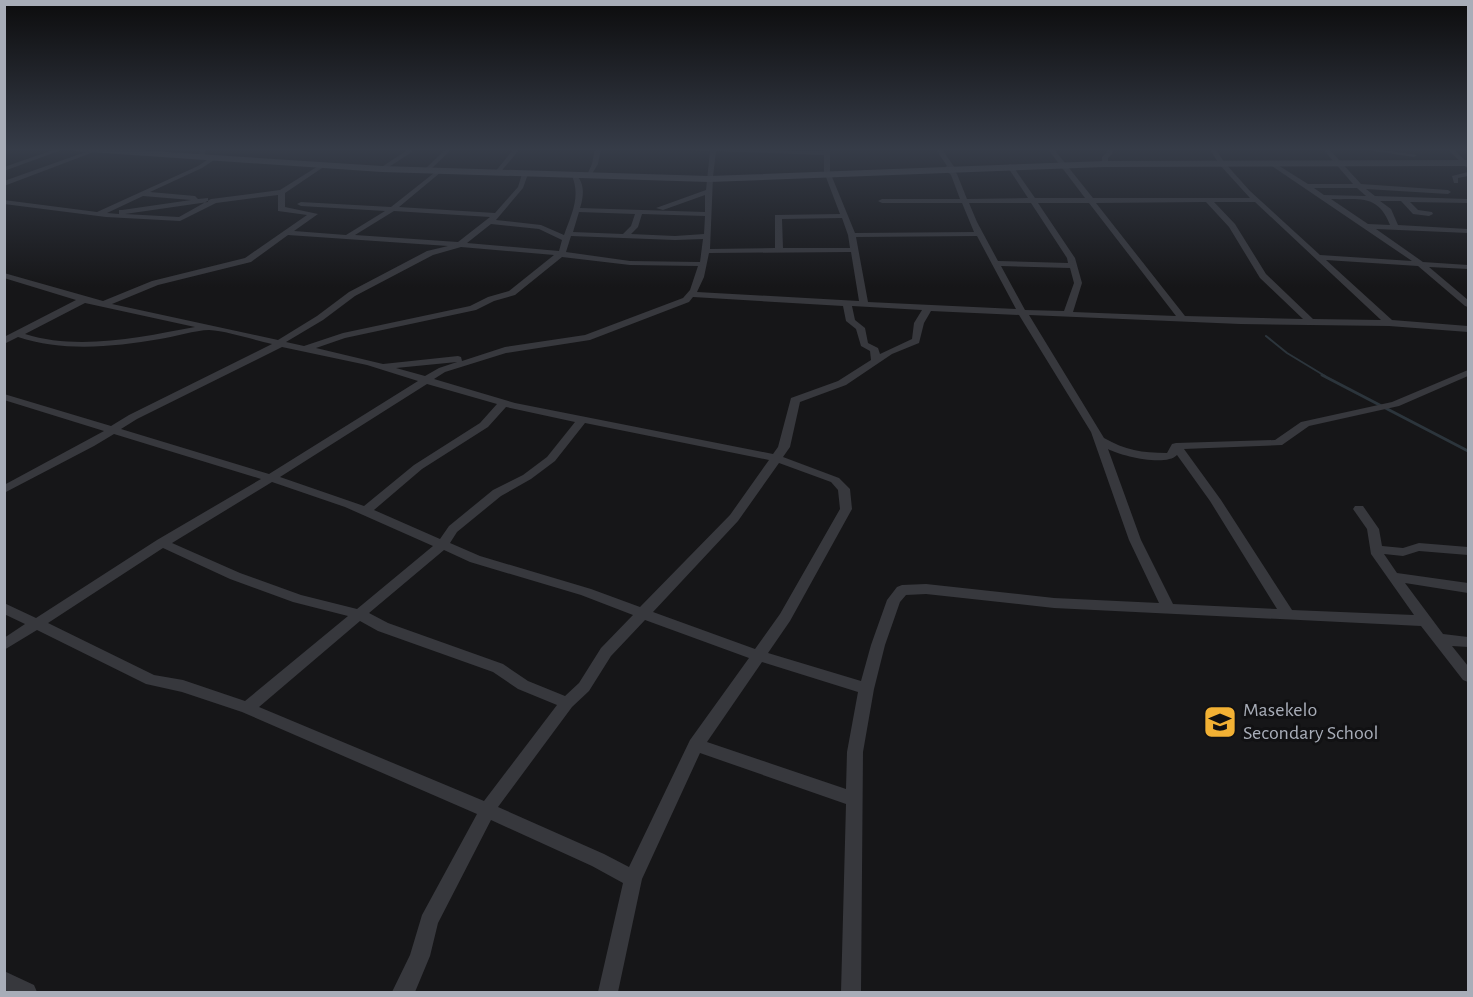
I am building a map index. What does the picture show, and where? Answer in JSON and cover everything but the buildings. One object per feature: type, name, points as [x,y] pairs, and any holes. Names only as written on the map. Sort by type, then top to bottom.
[{"type":"street","points":[[96,214],[139,195]]},
{"type":"street","points":[[147,195],[223,199]]},
{"type":"street","points":[[4,202],[106,215],[180,219],[204,203],[261,195]]},
{"type":"street","points":[[104,304],[155,283],[244,262],[314,213],[281,209],[282,195]]},
{"type":"street","points":[[349,236],[393,209],[411,195]]},
{"type":"street","points":[[4,490],[90,444],[113,429],[280,343],[360,290],[430,253],[459,244],[497,214],[514,195]]},
{"type":"street","points":[[303,348],[344,336],[473,308],[493,298],[512,293],[562,254],[576,210],[578,195]]},
{"type":"street","points":[[653,211],[700,195]]},
{"type":"street","points":[[381,367],[480,357],[587,338],[684,301],[692,294],[702,264],[707,236],[710,195]]},
{"type":"street","points":[[836,195],[852,235],[864,304]]},
{"type":"street","points":[[964,195],[979,234],[998,263],[1022,311],[1100,440],[1103,455],[1135,540],[1168,608]]},
{"type":"street","points":[[1031,195],[1063,243],[1074,266],[1078,283],[1068,314]]},
{"type":"street","points":[[1089,195],[1182,318]]},
{"type":"street","points":[[1251,195],[1389,323]]},
{"type":"street","points":[[1368,195],[1388,211],[1395,228]]},
{"type":"street","points":[[1324,196],[1468,201]]},
{"type":"street","points":[[1324,196],[1422,263],[1464,295],[1468,304]]},
{"type":"street","points":[[106,215],[210,199]]},
{"type":"street","points":[[1208,200],[1232,226],[1263,276],[1309,320]]},
{"type":"street","points":[[882,201],[1256,200]]},
{"type":"street","points":[[1404,200],[1416,212],[1429,214]]},
{"type":"street","points":[[282,203],[497,214]]},
{"type":"street","points":[[576,210],[708,214]]},
{"type":"street","points":[[625,236],[634,227],[640,211]]},
{"type":"street","points":[[779,251],[778,217],[845,216]]},
{"type":"street","points":[[488,221],[541,227],[568,237],[707,236]]},
{"type":"street","points":[[1365,226],[1468,231]]},
{"type":"street","points":[[291,231],[459,244],[630,263],[702,264]]},
{"type":"street","points":[[852,235],[979,234]]},
{"type":"street","points":[[705,251],[854,250]]},
{"type":"street","points":[[1317,257],[1468,267]]},
{"type":"street","points":[[998,263],[1074,266]]},
{"type":"street","points":[[4,275],[84,300],[381,367],[503,404],[776,458],[836,480],[844,489],[847,506],[814,571],[696,745],[633,879],[608,993]]},
{"type":"street","points":[[4,283],[15,279]]},
{"type":"street","points":[[692,294],[928,308],[1389,323],[1468,329]]},
{"type":"street","points":[[4,341],[84,300]]},
{"type":"street","points":[[847,303],[851,321],[860,328],[864,344],[875,350],[876,362]]},
{"type":"street","points":[[402,993],[406,989],[420,956],[429,921],[473,841],[486,810],[567,703],[584,687],[606,652],[734,518],[785,444],[795,400],[842,383],[893,349],[917,339],[919,323],[928,308]]},
{"type":"street","points":[[17,333],[46,343],[63,344],[141,338],[210,327]]},
{"type":"street","points":[[4,645],[423,380],[442,369],[480,357]]},
{"type":"street","points":[[1176,446],[1278,443],[1305,424],[1395,404],[1468,373]]},
{"type":"street","points":[[4,397],[267,478],[365,512],[441,546],[645,613],[758,656],[866,689]]},
{"type":"street","points":[[365,512],[418,467],[484,425],[503,404]]},
{"type":"street","points":[[247,708],[441,546],[453,529],[497,493],[527,477],[551,459],[582,420]]},
{"type":"street","points":[[1100,440],[1128,455],[1171,456],[1176,446]]},
{"type":"street","points":[[1176,446],[1215,501],[1288,615]]},
{"type":"street","points":[[1359,509],[1372,529],[1375,549],[1438,639],[1468,676]]},
{"type":"street","points":[[162,543],[235,576],[298,599],[359,614],[392,631],[498,668],[523,685],[567,703]]},
{"type":"street","points":[[1375,549],[1403,552],[1419,547],[1468,551]]},
{"type":"street","points":[[1395,577],[1468,588]]},
{"type":"street","points":[[851,993],[855,752],[866,689],[894,600],[902,590],[909,588],[1054,603],[1425,621]]},
{"type":"street","points":[[4,608],[151,680],[183,686],[247,708],[486,810],[598,860],[633,879]]},
{"type":"street","points":[[1438,639],[1468,642]]},
{"type":"street","points":[[696,745],[853,799]]},
{"type":"street","points":[[4,981],[27,993]]},
{"type":"waterway","points":[[1266,336],[1287,353],[1325,376]]},
{"type":"waterway","points":[[1322,375],[1468,451]]},
{"type":"place","name":"Masekelo Secondary School","points":[[1220,722]]}]
